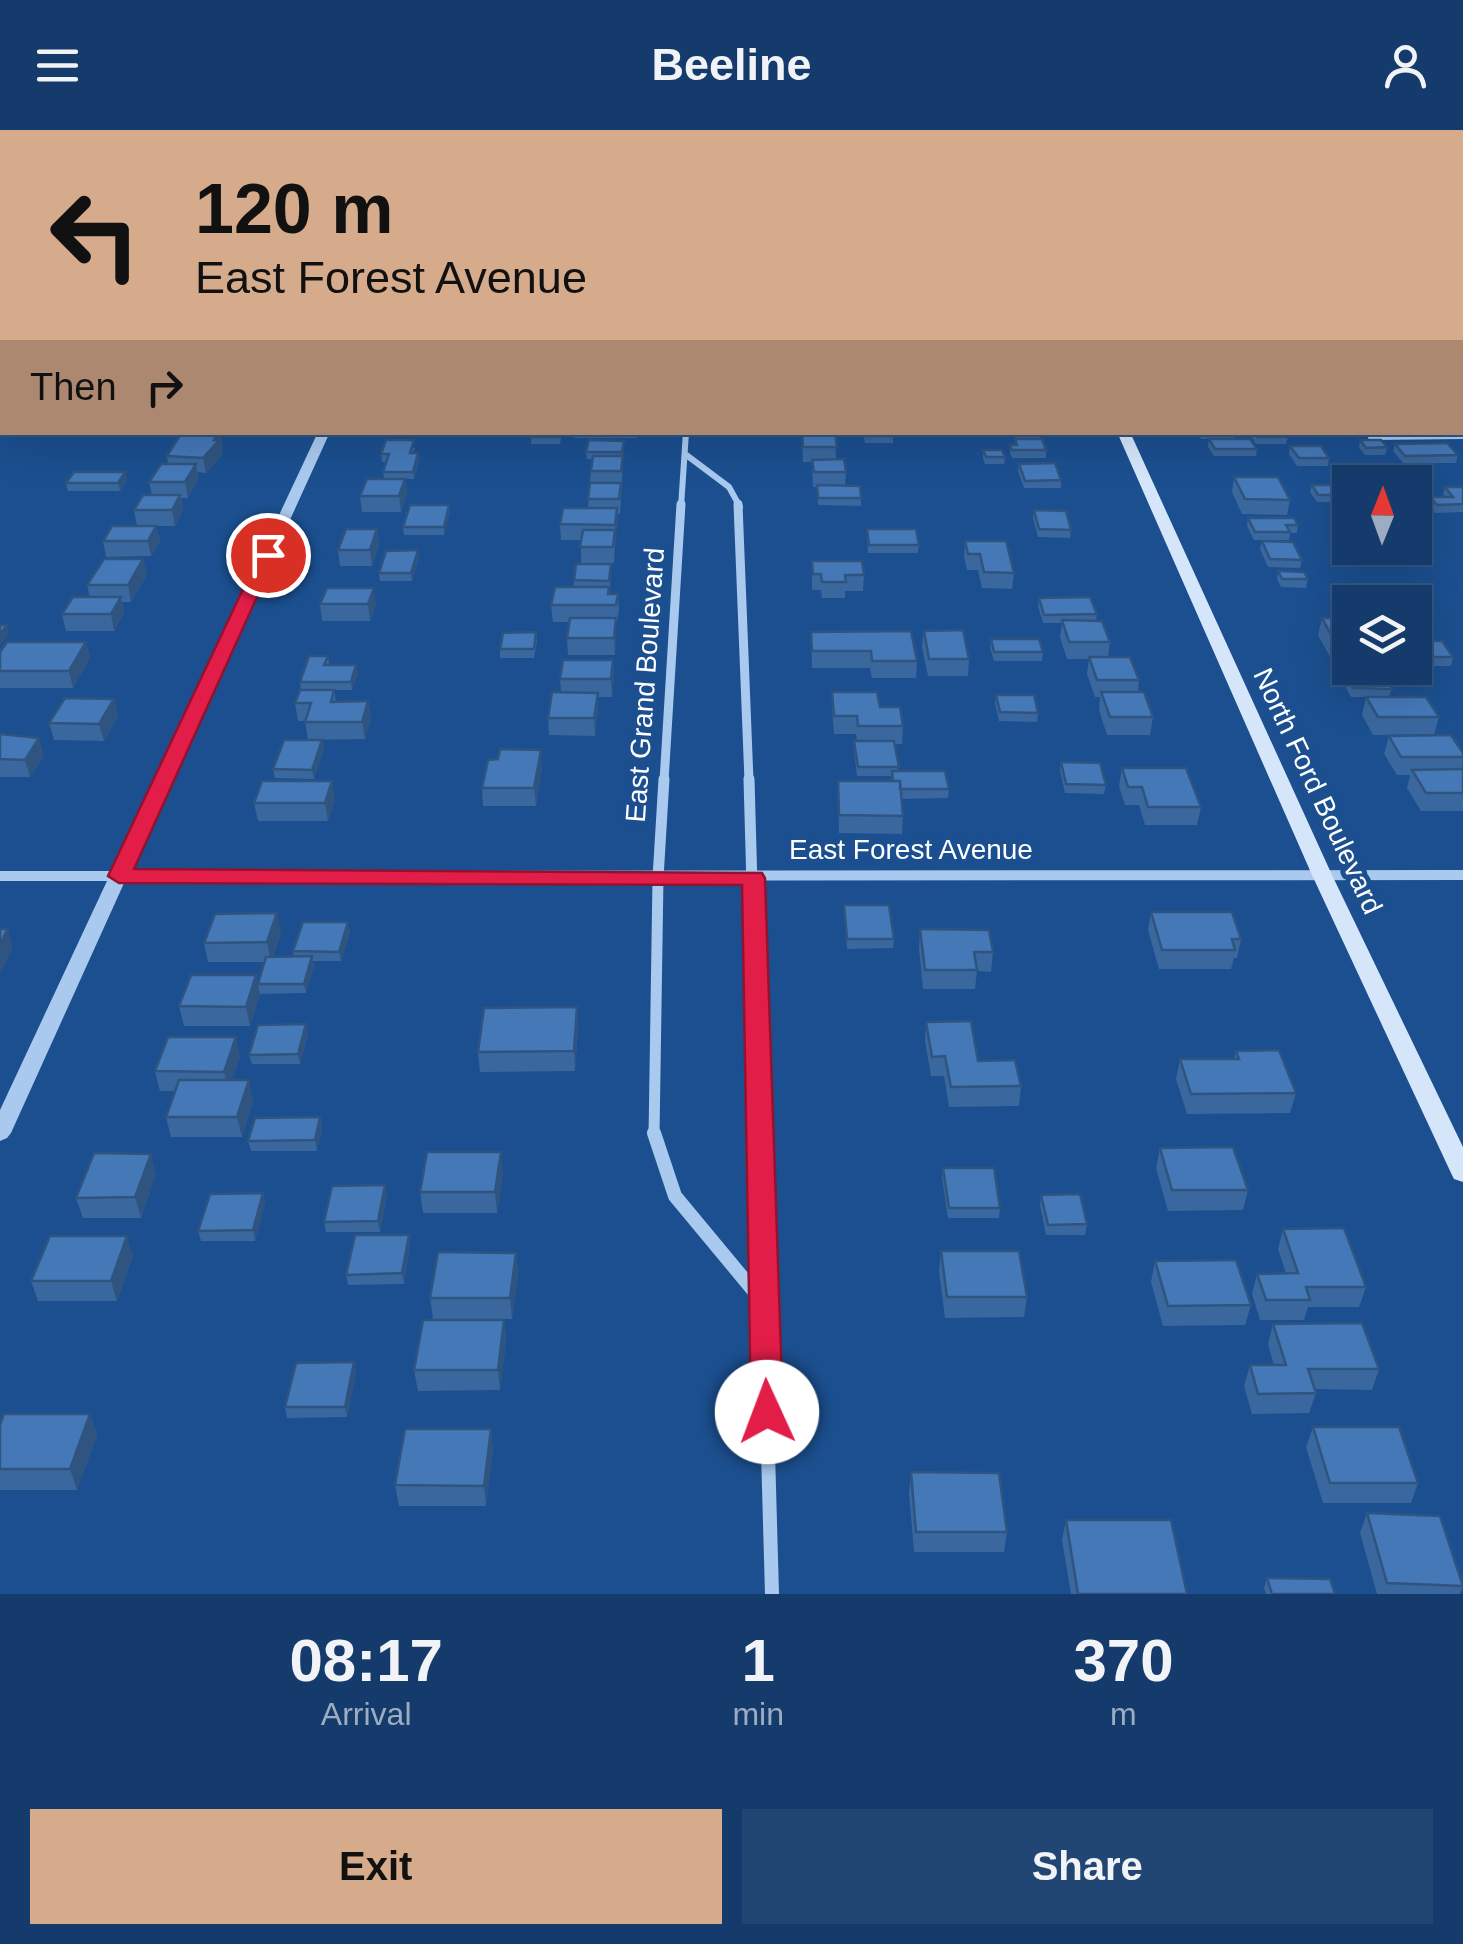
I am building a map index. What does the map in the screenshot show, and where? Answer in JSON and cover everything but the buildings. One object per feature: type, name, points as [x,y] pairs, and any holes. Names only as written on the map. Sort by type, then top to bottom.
[{"type":"main road","name":"North Ford Boulevard","points":[[1124,435],[1322,875],[1463,1173]]},
{"type":"street","points":[[0,1133],[323,435]]},
{"type":"street","name":"East Grand Boulevard","points":[[686,435],[658,878],[652,1129],[675,1196],[764,1302]]},
{"type":"street","points":[[1371,437],[1463,436]]},
{"type":"street","points":[[685,454],[729,486],[742,509],[772,1594]]},
{"type":"street","name":"East Forest Avenue","points":[[0,876],[1463,875]]},
{"type":"route","points":[[268,555],[119,876],[754,878],[767,1412]]}]
